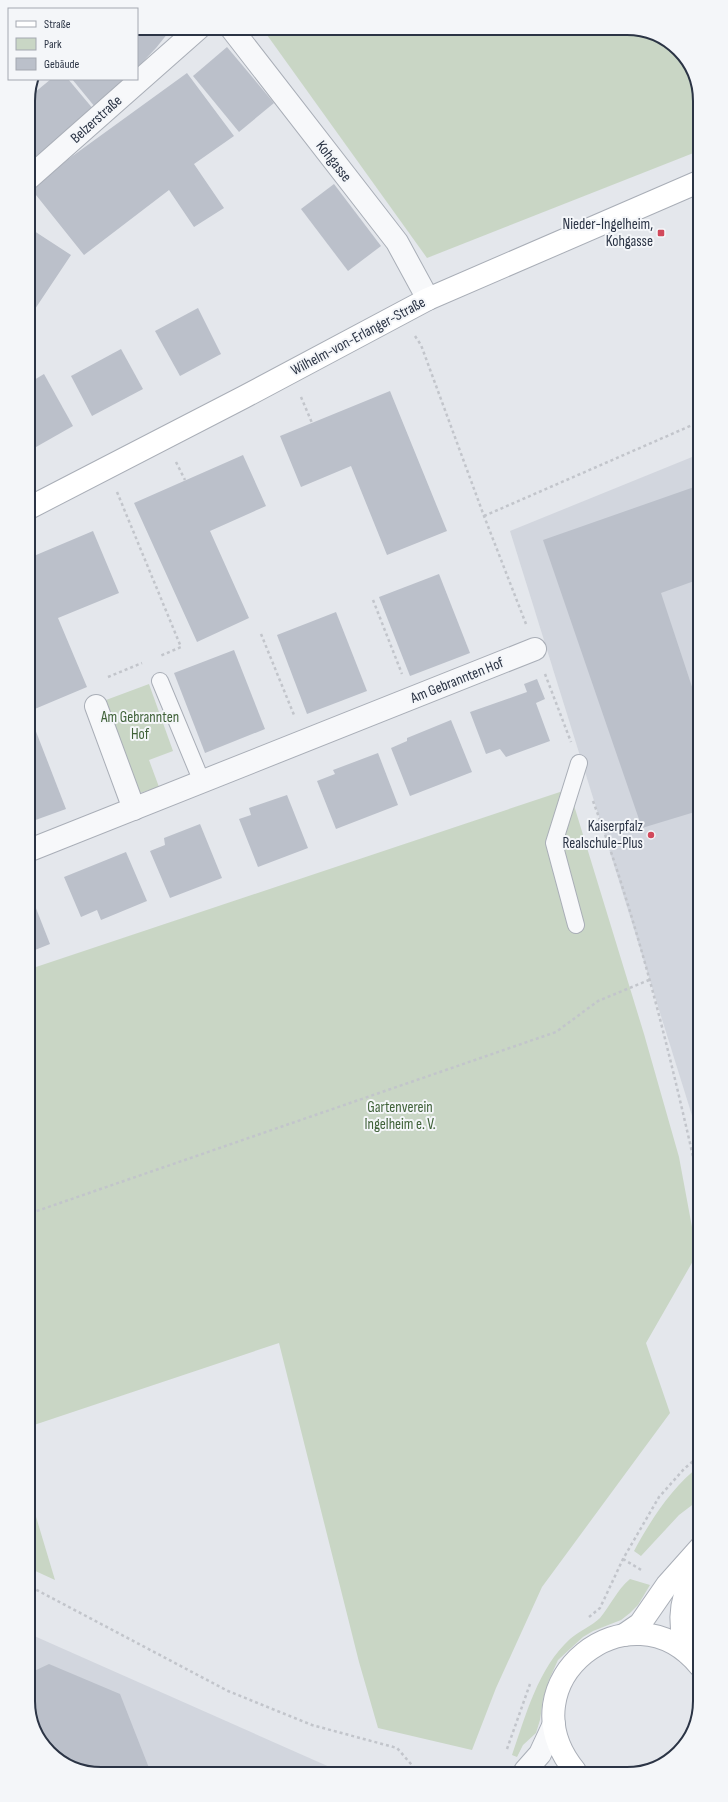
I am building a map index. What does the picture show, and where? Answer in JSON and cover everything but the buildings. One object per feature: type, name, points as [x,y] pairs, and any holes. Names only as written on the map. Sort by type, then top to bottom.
[{"type":"main road","name":"Wilhelm-von-Erlanger-Straße","points":[[35,505],[244,397],[428,299],[693,184]]},
{"type":"main road","points":[[572,1767],[562,1751],[554,1724],[556,1697],[567,1672],[576,1661],[598,1644],[624,1635],[640,1624],[667,1585],[693,1556]]},
{"type":"main road","points":[[693,1575],[681,1609],[680,1623],[682,1639],[693,1658]]},
{"type":"main road","points":[[624,1635],[641,1635],[658,1638],[674,1644],[693,1659]]},
{"type":"street","name":"Belzerstraße","points":[[35,173],[191,35]]},
{"type":"street","name":"Kohgasse","points":[[236,35],[397,242],[428,299]]},
{"type":"street","name":"Am Gebrannten Hof","points":[[35,848],[536,648]]},
{"type":"street","points":[[96,706],[134,809]]},
{"type":"street","points":[[529,1767],[540,1754],[554,1724]]},
{"type":"lane","points":[[160,681],[202,782]]},
{"type":"lane","points":[[576,925],[554,843],[579,763]]},
{"type":"path","points":[[484,516],[693,425]]},
{"type":"path","points":[[107,467],[181,648],[159,656]]},
{"type":"path","points":[[373,600],[411,698]]},
{"type":"path","points":[[262,634],[305,741]]},
{"type":"path","points":[[108,676],[145,662]]},
{"type":"path","points":[[35,1212],[556,1032],[598,1001],[649,980]]},
{"type":"path","points":[[623,1559],[659,1497],[693,1461]]},
{"type":"path","points":[[35,1589],[228,1691],[312,1725],[397,1748],[414,1767]]},
{"type":"shaded area","name":"Kaiserpfalz Realschule-Plus","points":[[693,457],[693,1119],[510,531]]},
{"type":"shaded area","points":[[35,1636],[330,1767],[96,1767],[80,1764],[54,1748],[38,1722],[35,1701]]},
{"type":"green space","points":[[267,35],[632,35],[648,38],[674,54],[686,72],[692,88],[693,153],[427,258]]},
{"type":"green space","name":"Am Gebrannten Hof","points":[[149,684],[173,751],[149,760],[159,787],[140,793],[106,700]]},
{"type":"green space","name":"Gartenverein Ingelheim e. V.","points":[[569,789],[644,1034],[679,1157],[693,1232],[693,1261],[646,1343],[670,1413],[542,1587],[496,1688],[472,1750],[378,1728],[359,1662],[279,1343],[35,1425],[35,967]]},
{"type":"green space","points":[[693,1472],[693,1504],[679,1515],[641,1556],[634,1551],[654,1517],[671,1494]]},
{"type":"green space","points":[[35,1513],[55,1580],[35,1571]]},
{"type":"green space","points":[[630,1579],[650,1585],[638,1605],[621,1620],[593,1631],[583,1637],[558,1660],[549,1680],[543,1699],[540,1720],[536,1733],[523,1745],[517,1757],[512,1755],[534,1693],[549,1664],[570,1639],[600,1618],[621,1588]]},
{"type":"place","name":"Nieder-Ingelheim, Kohgasse","points":[[661,233]]},
{"type":"place","name":"Kaiserpfalz Realschule-Plus","points":[[651,835]]}]
